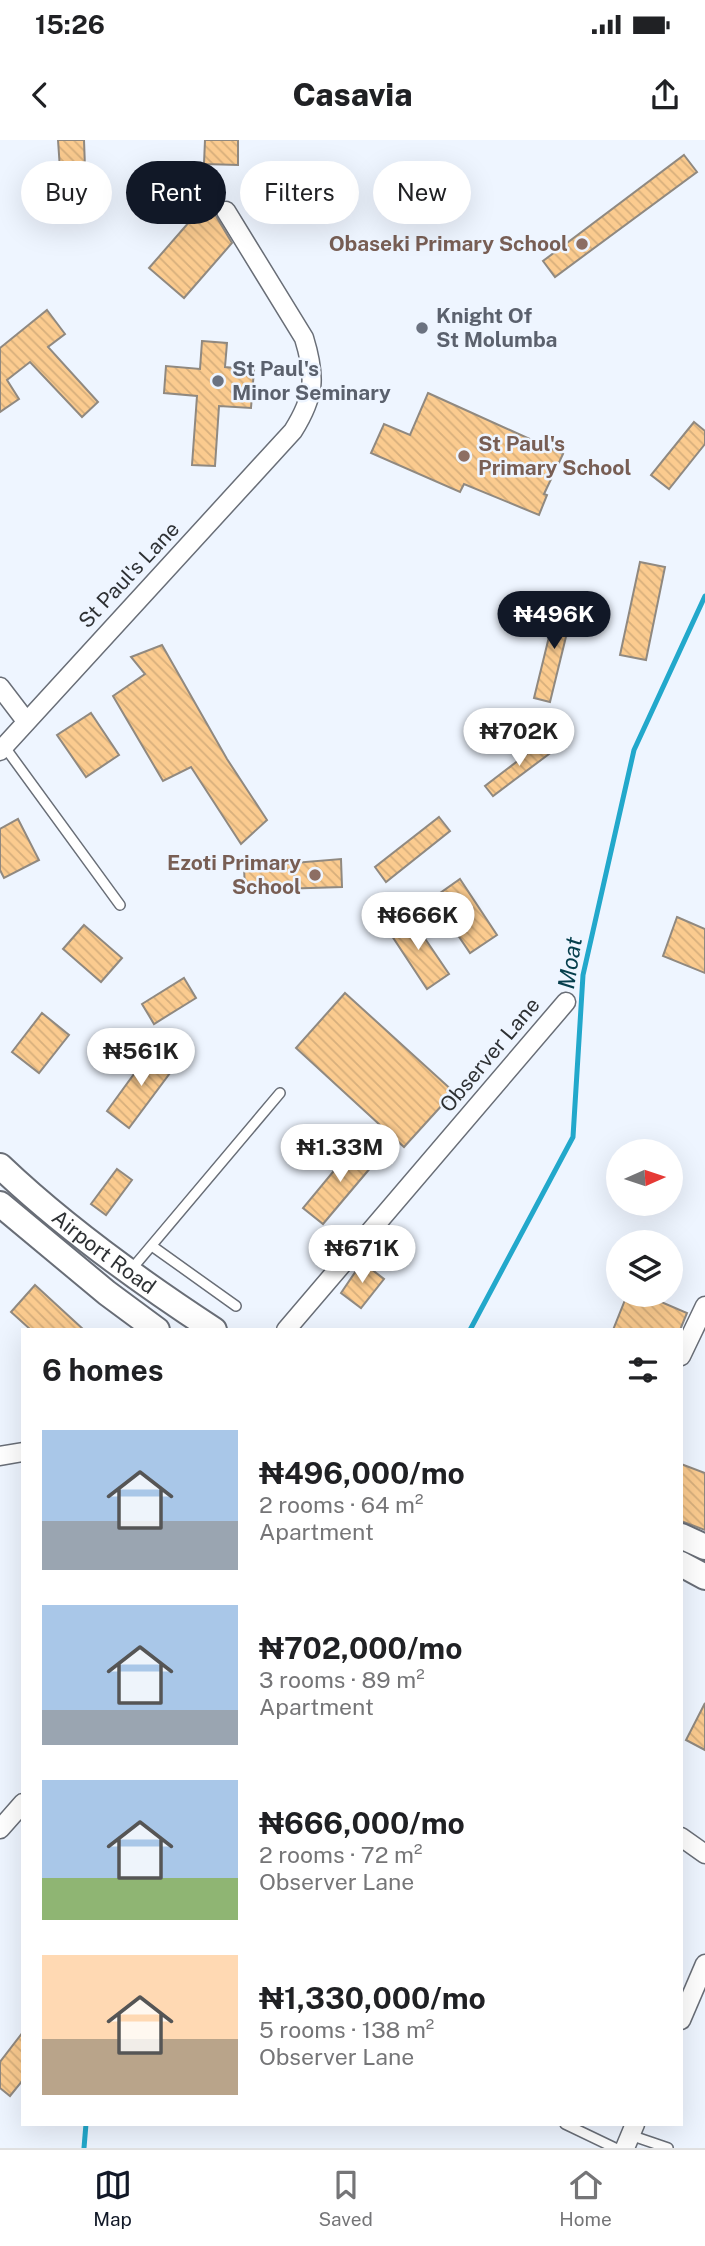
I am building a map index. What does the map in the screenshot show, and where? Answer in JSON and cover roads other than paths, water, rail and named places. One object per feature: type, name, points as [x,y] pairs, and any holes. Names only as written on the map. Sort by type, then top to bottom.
[{"type":"main road","name":"Airport Road","points":[[0,1166],[30,1195],[129,1273],[211,1328]]},
{"type":"main road","name":"Airport Road","points":[[0,1204],[107,1293],[154,1328]]},
{"type":"main road","points":[[683,1537],[705,1547]]},
{"type":"main road","points":[[683,1566],[705,1577]]},
{"type":"street","name":"St Paul's Lane","points":[[2,749],[293,431],[307,410],[313,385],[311,362],[304,338],[226,211]]},
{"type":"street","points":[[0,687],[26,721]]},
{"type":"street","name":"Observer Lane","points":[[288,1328],[566,1002]]},
{"type":"street","points":[[683,1352],[705,1306]]},
{"type":"street","points":[[0,1456],[21,1452]]},
{"type":"street","points":[[0,1829],[21,1805]]},
{"type":"street","points":[[683,1838],[705,1854]]},
{"type":"street","points":[[683,2015],[705,1964]]},
{"type":"lane","points":[[2,749],[120,905]]},
{"type":"lane","points":[[129,1273],[280,1093]]},
{"type":"lane","points":[[152,1246],[236,1306]]},
{"type":"lane","points":[[569,2126],[615,2148]]},
{"type":"lane","points":[[630,2136],[668,2148]]},
{"type":"waterway","name":"Moat","points":[[471,1328],[573,1137],[583,975],[634,750],[705,596]]},
{"type":"waterway","name":"Moat","points":[[84,2148],[86,2126]]},
{"type":"place","name":"Obaseki Primary School","points":[[582,244]]},
{"type":"place","name":"Knight Of St Molumba","points":[[422,328]]},
{"type":"place","name":"St Paul's Minor Seminary","points":[[218,381]]},
{"type":"place","name":"St Paul's Primary School","points":[[464,456]]},
{"type":"place","name":"Ezoti Primary School","points":[[315,875]]}]
